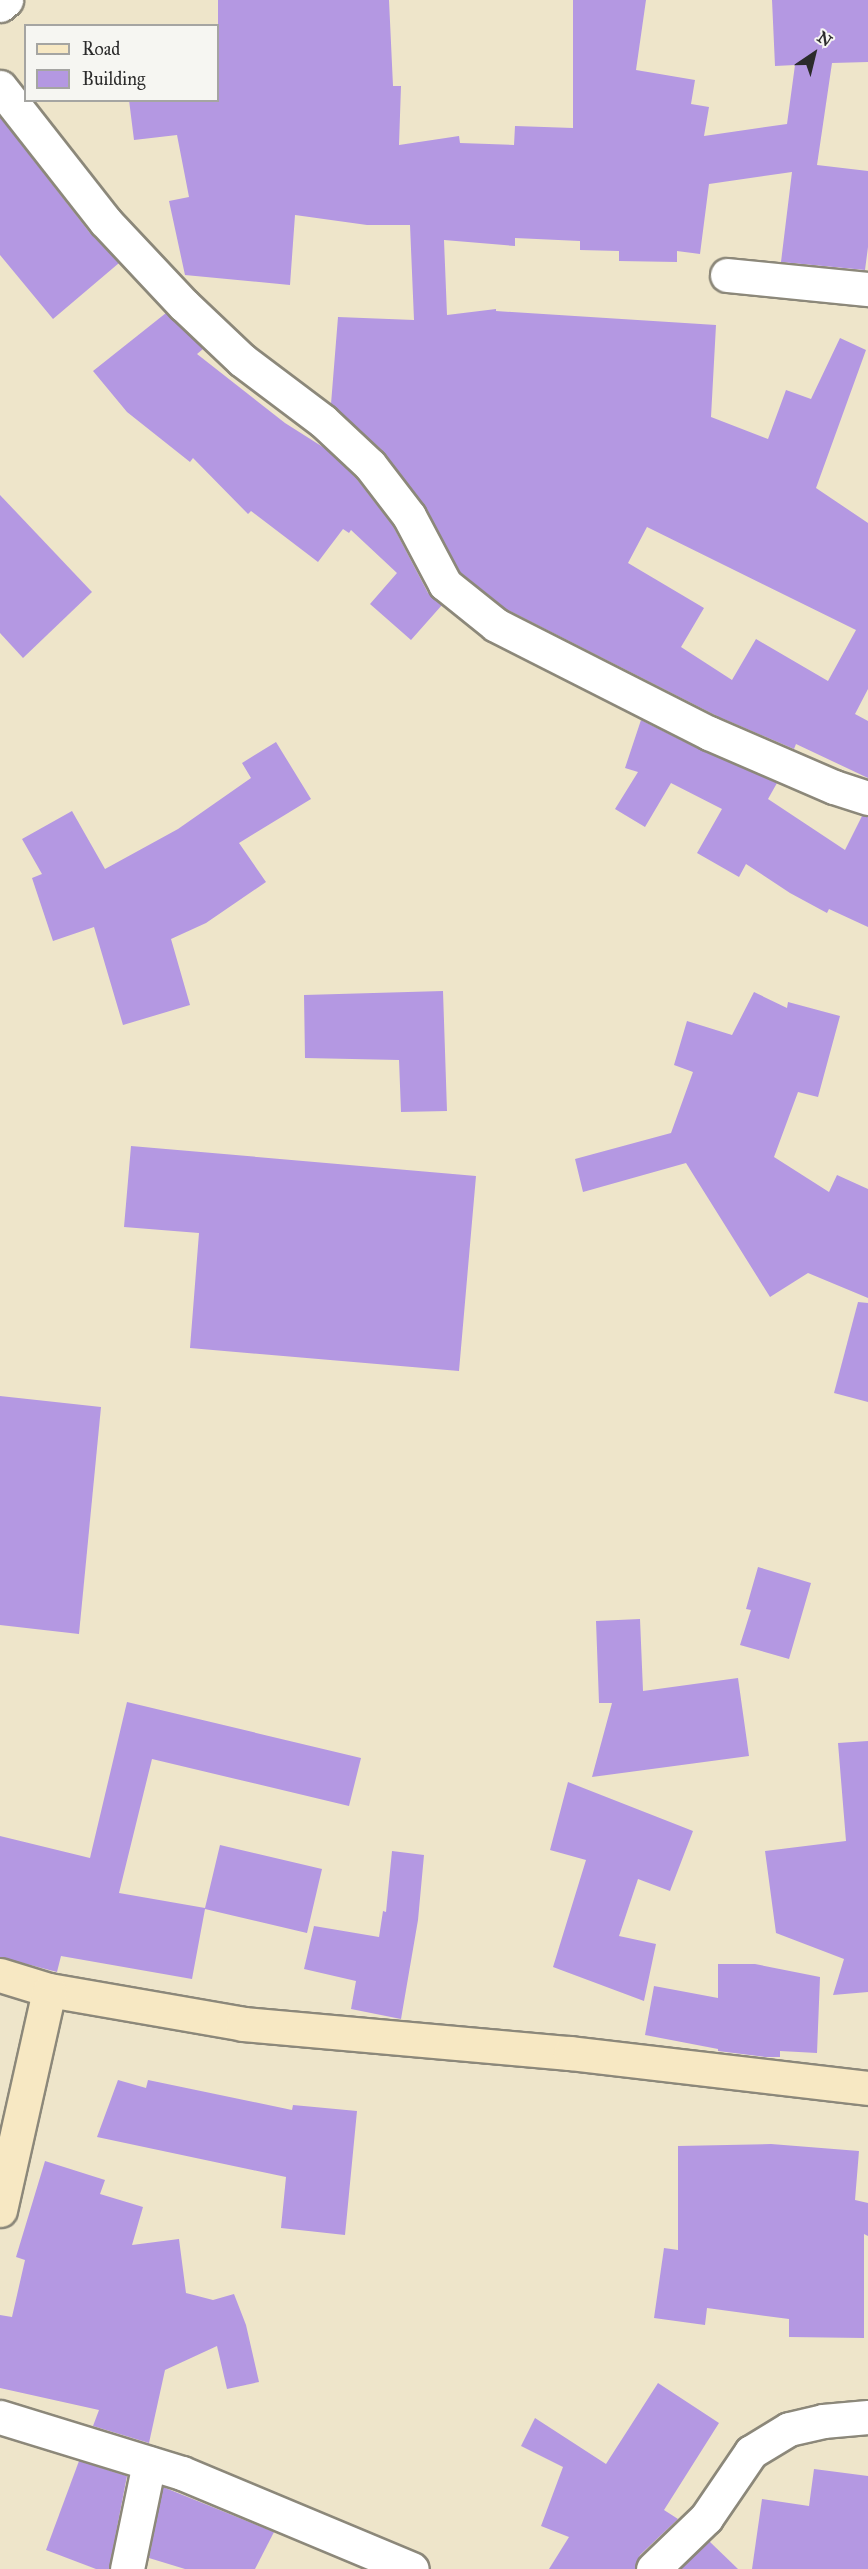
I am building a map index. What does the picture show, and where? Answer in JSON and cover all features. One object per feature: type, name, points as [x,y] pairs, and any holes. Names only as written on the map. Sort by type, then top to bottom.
[{"type":"main road","points":[[0,1975],[49,1990],[243,2024],[570,2053],[868,2088]]},
{"type":"main road","points":[[0,2210],[49,1990]]},
{"type":"street","points":[[0,5],[6,0]]},
{"type":"street","points":[[0,87],[105,221],[184,305],[242,360],[323,422],[370,465],[409,516],[446,584],[454,591],[496,625],[699,728],[834,787],[868,798]]},
{"type":"street","points":[[727,275],[868,289]]},
{"type":"street","points":[[0,2417],[182,2473],[313,2525],[412,2569]]},
{"type":"street","points":[[653,2569],[706,2518],[751,2452],[789,2429],[823,2421],[868,2417]]},
{"type":"street","points":[[127,2569],[149,2463]]},
{"type":"building","points":[[218,0],[389,0],[393,86],[401,86],[399,145],[459,136],[460,143],[514,145],[515,126],[573,128],[573,0],[646,0],[636,70],[695,80],[691,104],[709,107],[704,136],[787,124],[795,65],[775,66],[772,0],[868,0],[868,62],[832,63],[817,165],[868,171],[868,247],[865,270],[781,262],[792,172],[709,184],[700,254],[677,251],[677,262],[619,261],[619,251],[580,250],[580,241],[515,238],[515,246],[444,240],[447,315],[496,309],[496,311],[716,325],[711,417],[768,439],[786,390],[811,399],[840,338],[866,350],[816,488],[868,523],[868,689],[855,714],[868,721],[868,778],[796,744],[794,749],[717,716],[506,609],[460,572],[424,505],[383,451],[331,404],[338,317],[414,320],[410,225],[367,225],[295,215],[290,285],[185,275],[169,201],[189,197],[177,135],[134,140],[129,102],[219,102]],"holes":[[[647,527],[856,630],[828,681],[756,639],[732,680],[681,647],[704,608],[628,563]]]},
{"type":"building","points":[[0,117],[90,233],[119,263],[53,319],[0,255]]},
{"type":"building","points":[[166,313],[203,349],[197,354],[285,423],[326,449],[356,478],[393,526],[428,593],[442,605],[411,640],[370,604],[397,573],[351,530],[349,533],[343,529],[318,562],[251,511],[248,514],[193,458],[190,462],[127,412],[93,371]]},
{"type":"building","points":[[0,495],[92,592],[23,658],[0,633]]},
{"type":"building","points":[[641,720],[701,750],[777,783],[768,799],[845,850],[862,816],[868,816],[868,927],[829,909],[827,913],[790,893],[746,864],[739,877],[697,853],[722,809],[671,783],[645,827],[615,809],[638,772],[625,768]]},
{"type":"building","points":[[276,742],[311,799],[239,843],[266,882],[206,923],[171,939],[190,1005],[123,1025],[94,927],[53,941],[32,878],[42,874],[22,839],[72,811],[105,869],[178,829],[251,778],[242,763]]},
{"type":"building","points":[[443,991],[447,1111],[401,1112],[399,1060],[305,1058],[304,995]]},
{"type":"building","points":[[754,992],[787,1008],[788,1002],[840,1016],[818,1097],[798,1092],[774,1157],[829,1192],[837,1175],[868,1189],[868,1298],[808,1273],[770,1297],[686,1163],[583,1192],[575,1159],[671,1133],[693,1072],[674,1065],[687,1021],[732,1035]]},
{"type":"building","points":[[131,1146],[476,1176],[459,1371],[190,1348],[199,1233],[124,1227]]},
{"type":"building","points":[[858,1302],[868,1303],[868,1402],[834,1393]]},
{"type":"building","points":[[0,1396],[101,1407],[79,1634],[0,1625]]},
{"type":"building","points":[[758,1567],[811,1583],[789,1659],[740,1645],[751,1610],[746,1609]]},
{"type":"building","points":[[640,1619],[643,1691],[738,1678],[749,1756],[592,1777],[612,1703],[599,1703],[596,1621]]},
{"type":"building","points":[[127,1702],[361,1758],[349,1806],[152,1759],[119,1893],[205,1908],[220,1845],[322,1869],[307,1933],[205,1909],[192,1979],[61,1956],[57,1972],[0,1957],[0,1836],[90,1858]]},
{"type":"building","points":[[868,1741],[868,1992],[833,1995],[844,1959],[776,1933],[765,1851],[846,1841],[838,1743]]},
{"type":"building","points":[[568,1782],[693,1831],[670,1891],[638,1879],[619,1936],[656,1944],[644,2001],[553,1967],[586,1860],[550,1850]]},
{"type":"building","points":[[392,1851],[424,1855],[418,1920],[401,2019],[351,2009],[356,1981],[304,1969],[314,1926],[379,1937],[383,1911],[386,1912]]},
{"type":"building","points":[[718,1964],[755,1964],[820,1977],[817,2053],[780,2051],[780,2057],[765,2057],[718,2051],[718,2049],[645,2035],[654,1986],[718,1998]]},
{"type":"building","points":[[118,2080],[146,2088],[148,2080],[292,2110],[293,2105],[357,2111],[345,2235],[281,2228],[286,2177],[97,2137]]},
{"type":"building","points":[[771,2144],[859,2151],[855,2200],[868,2203],[868,2236],[864,2234],[864,2338],[789,2337],[789,2319],[707,2308],[705,2325],[654,2318],[664,2248],[678,2250],[678,2146]]},
{"type":"building","points":[[45,2161],[105,2180],[100,2194],[143,2207],[132,2245],[179,2239],[186,2293],[213,2300],[234,2294],[246,2325],[259,2382],[227,2389],[217,2346],[165,2370],[149,2443],[93,2426],[99,2410],[0,2388],[0,2315],[12,2317],[25,2260],[16,2257]]},
{"type":"building","points":[[658,2383],[719,2423],[664,2510],[678,2519],[640,2555],[635,2569],[549,2569],[569,2537],[541,2526],[563,2467],[521,2446],[535,2418],[606,2464]]},
{"type":"building","points":[[79,2461],[127,2476],[109,2569],[96,2569],[46,2550]]},
{"type":"building","points":[[814,2469],[868,2476],[868,2569],[752,2569],[762,2499],[809,2506]]},
{"type":"building","points":[[163,2487],[274,2532],[255,2569],[185,2569],[149,2558]]},
{"type":"building","points":[[709,2541],[738,2569],[680,2569]]}]
